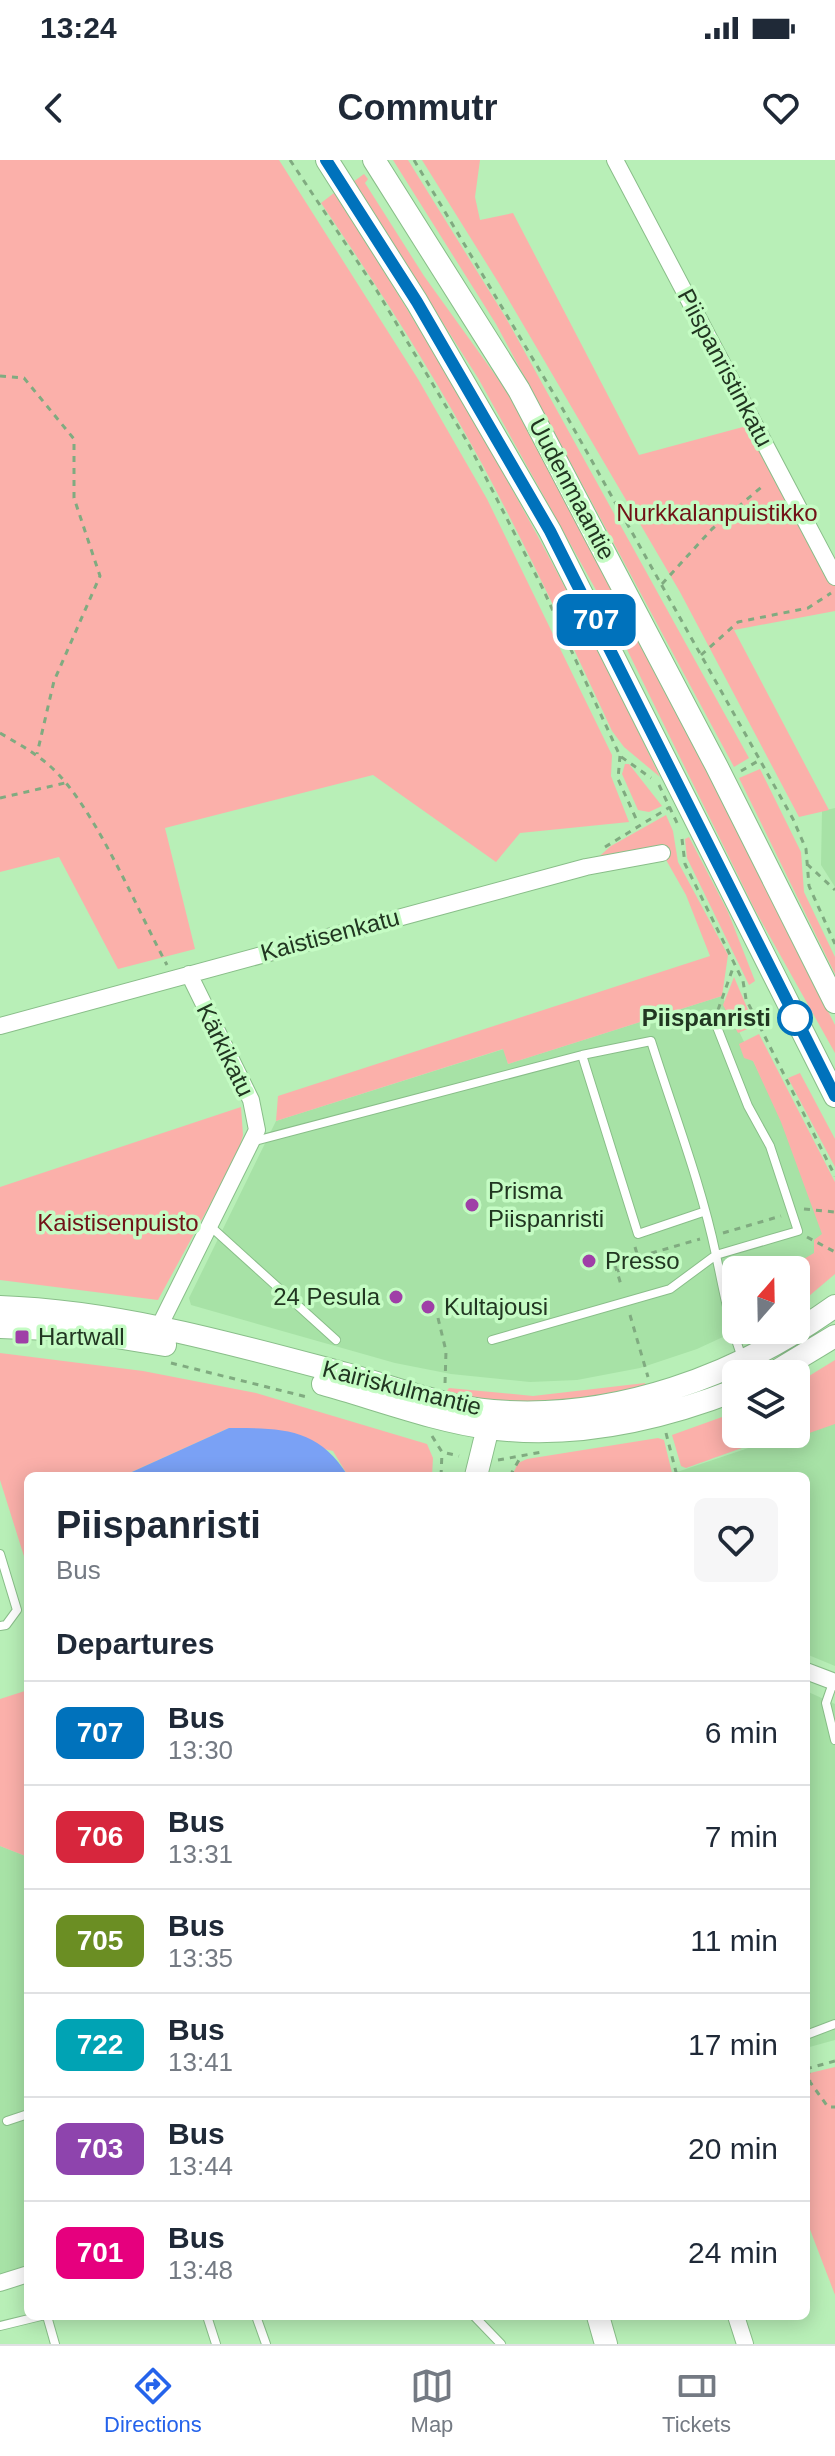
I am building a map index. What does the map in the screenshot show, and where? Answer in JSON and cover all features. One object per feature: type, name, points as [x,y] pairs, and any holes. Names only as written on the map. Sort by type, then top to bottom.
[{"type":"main road","name":"Uudenmaantie","points":[[327,160],[417,302],[550,531],[835,1096]]},
{"type":"main road","name":"Uudenmaantie","points":[[374,160],[533,417],[709,751],[835,1002]]},
{"type":"main road","name":"Kairiskulmantie","points":[[756,1360],[835,1306]]},
{"type":"main road","name":"Kairiskulmantie","points":[[0,1307],[155,1335],[538,1430],[605,1426],[673,1412],[722,1395]]},
{"type":"main road","name":"Kairiskulmantie","points":[[0,1327],[155,1335]]},
{"type":"main road","points":[[795,1360],[835,1336]]},
{"type":"main road","name":"Kairiskulmantie","points":[[490,1420],[630,1400],[722,1374]]},
{"type":"main road","points":[[477,1472],[490,1420]]},
{"type":"main road","points":[[599,2320],[606,2344]]},
{"type":"street","name":"Piispanristinkatu","points":[[615,160],[835,577]]},
{"type":"street","name":"Kaistisenkatu","points":[[0,1026],[586,867],[662,853]]},
{"type":"street","name":"Kärkikatu","points":[[181,976],[255,1110],[258,1119],[255,1141]]},
{"type":"street","points":[[155,1335],[255,1141]]},
{"type":"street","points":[[810,1672],[834,1681]]},
{"type":"street","points":[[0,2283],[24,2275]]},
{"type":"street","points":[[737,2320],[745,2344]]},
{"type":"lane","points":[[492,1340],[670,1289],[716,1255],[798,1231],[770,1146],[748,1106],[715,1022]]},
{"type":"lane","points":[[255,1141],[582,1055],[651,1041],[711,1236],[722,1294],[744,1360]]},
{"type":"lane","points":[[582,1055],[638,1234],[703,1212]]},
{"type":"lane","points":[[210,1226],[336,1340]]},
{"type":"lane","points":[[0,1554],[17,1610],[6,1625],[0,1626]]},
{"type":"lane","points":[[834,1681],[826,1703],[835,1740]]},
{"type":"lane","points":[[810,2033],[835,2024]]},
{"type":"lane","points":[[7,2121],[24,2115]]},
{"type":"lane","points":[[0,2326],[25,2320]]},
{"type":"lane","points":[[48,2320],[55,2344]]},
{"type":"lane","points":[[208,2320],[216,2344]]},
{"type":"lane","points":[[257,2320],[266,2344]]},
{"type":"lane","points":[[478,2320],[501,2344]]},
{"type":"path","points":[[290,160],[377,291],[468,443],[542,587],[620,756],[659,785],[678,825]]},
{"type":"path","points":[[414,160],[561,406],[793,819],[806,849],[811,894],[835,944]]},
{"type":"path","points":[[0,376],[24,378],[74,439],[74,498],[100,576],[54,681],[37,754]]},
{"type":"path","points":[[662,584],[712,529],[779,472]]},
{"type":"path","points":[[701,655],[738,622],[808,608],[835,590]]},
{"type":"path","points":[[0,733],[37,754],[65,783],[181,976]]},
{"type":"path","points":[[620,756],[618,779],[638,824]]},
{"type":"path","points":[[741,771],[760,760]]},
{"type":"path","points":[[0,798],[65,783]]},
{"type":"path","points":[[586,867],[612,841],[673,805]]},
{"type":"path","points":[[683,850],[685,864],[743,981],[746,999],[835,1176]]},
{"type":"path","points":[[807,864],[835,890]]},
{"type":"path","points":[[715,1022],[734,963]]},
{"type":"path","points":[[764,1034],[770,1031]]},
{"type":"path","points":[[711,1236],[809,1208],[835,1212]]},
{"type":"path","points":[[798,1231],[835,1252]]},
{"type":"path","points":[[638,1257],[700,1239]]},
{"type":"path","points":[[617,1271],[640,1264],[633,1241],[627,1243]]},
{"type":"path","points":[[615,1265],[649,1379]]},
{"type":"path","points":[[438,1318],[446,1351]]},
{"type":"path","points":[[635,1381],[660,1376]]},
{"type":"path","points":[[445,1383],[457,1385]]},
{"type":"path","points":[[666,1432],[676,1472]]},
{"type":"path","points":[[441,1472],[442,1452]]},
{"type":"path","points":[[512,1472],[520,1458]]},
{"type":"path","points":[[810,2068],[835,2061]]},
{"type":"path","points":[[810,2082],[828,2107],[835,2107]]},
{"type":"shaded area","points":[[835,808],[835,887],[821,865],[822,811]]},
{"type":"shaded area","points":[[722,996],[835,1231],[835,1262],[810,1267],[810,1256],[722,1256],[722,1337],[640,1368],[577,1380],[530,1382],[451,1374],[395,1363],[191,1305],[189,1298],[276,1121],[504,1049],[508,1064]]},
{"type":"shaded area","points":[[835,1419],[835,1666],[810,1656],[810,1472],[672,1472],[749,1448],[810,1448],[810,1427]]},
{"type":"shaded area","points":[[810,1693],[835,1704],[835,2040],[810,2047]]},
{"type":"shaded area","points":[[0,1846],[24,1855],[24,2275],[0,2283]]},
{"type":"green space","points":[[0,160],[279,160],[418,379],[487,499],[612,755],[611,776],[629,822],[520,833],[496,862],[373,775],[165,828],[195,949],[118,969],[59,857],[0,872]]},
{"type":"green space","points":[[393,160],[408,160],[506,318],[749,758],[734,767],[496,324]]},
{"type":"green space","name":"Nurkkalanpuistikko","points":[[422,160],[480,160],[475,197],[480,220],[513,213],[639,455],[754,424],[835,577],[835,611],[734,630],[829,810],[799,817],[680,592],[500,285]]},
{"type":"green space","points":[[364,174],[368,179],[365,183],[424,276],[511,397],[628,616],[835,1025],[835,1053],[755,910],[611,617],[478,378],[353,182]]},
{"type":"green space","points":[[334,193],[423,335],[507,480],[586,627],[660,777],[624,747],[612,731],[481,462],[404,331],[321,203]]},
{"type":"green space","points":[[625,764],[629,764],[662,806],[649,812],[638,810],[622,774]]},
{"type":"green space","points":[[760,769],[801,852],[804,892],[835,957],[835,974],[739,778]]},
{"type":"green space","points":[[666,815],[673,831],[678,862],[728,955],[722,996],[508,1064],[503,1049],[276,1121],[278,1096],[710,956],[686,895],[665,858],[595,860],[611,846]]},
{"type":"green space","points":[[689,837],[728,912],[755,981],[749,985],[687,858],[685,839]]},
{"type":"green space","points":[[734,977],[755,1026],[738,1033],[723,1005]]},
{"type":"green space","points":[[759,1034],[835,1182],[835,1274],[810,1295],[809,1256],[814,1253],[814,1240],[822,1234],[781,1122],[753,1061],[744,1058],[739,1044]]},
{"type":"green space","points":[[800,1073],[835,1139],[835,1167],[788,1078]]},
{"type":"green space","name":"Kaistisenpuisto","points":[[241,1107],[243,1135],[238,1153],[158,1300],[0,1280],[0,1187]]},
{"type":"green space","points":[[0,1353],[143,1371],[256,1393],[427,1444],[433,1458],[432,1472],[346,1472],[333,1451],[229,1428],[132,1472],[24,1472],[24,1556],[0,1480]]},
{"type":"green space","points":[[835,1360],[835,1424],[810,1433],[810,1375]]},
{"type":"green space","points":[[645,1383],[647,1390],[532,1405],[443,1396],[449,1388],[533,1396]]},
{"type":"green space","points":[[722,1417],[722,1448],[744,1448],[686,1468],[681,1466],[672,1435]]},
{"type":"green space","points":[[658,1438],[664,1440],[672,1472],[514,1472],[518,1463]]},
{"type":"green space","points":[[24,1691],[24,1855],[0,1846],[0,1699]]},
{"type":"green space","points":[[835,2067],[835,2295],[810,2229],[810,2073]]},
{"type":"water","points":[[229,1428],[282,1430],[311,1439],[324,1448],[345,1472],[132,1472]]},
{"type":"bus line","name":"707","points":[[326,160],[417,302],[550,531],[835,1096]]},
{"type":"place","name":"Piispanristi","points":[[795,1018]]},
{"type":"place","name":"Prisma Piispanristi","points":[[472,1205]]},
{"type":"place","name":"Presso","points":[[589,1261]]},
{"type":"place","name":"24 Pesula","points":[[396,1297]]},
{"type":"place","name":"Kultajousi","points":[[428,1307]]},
{"type":"place","name":"Hartwall","points":[[22,1337]]}]
